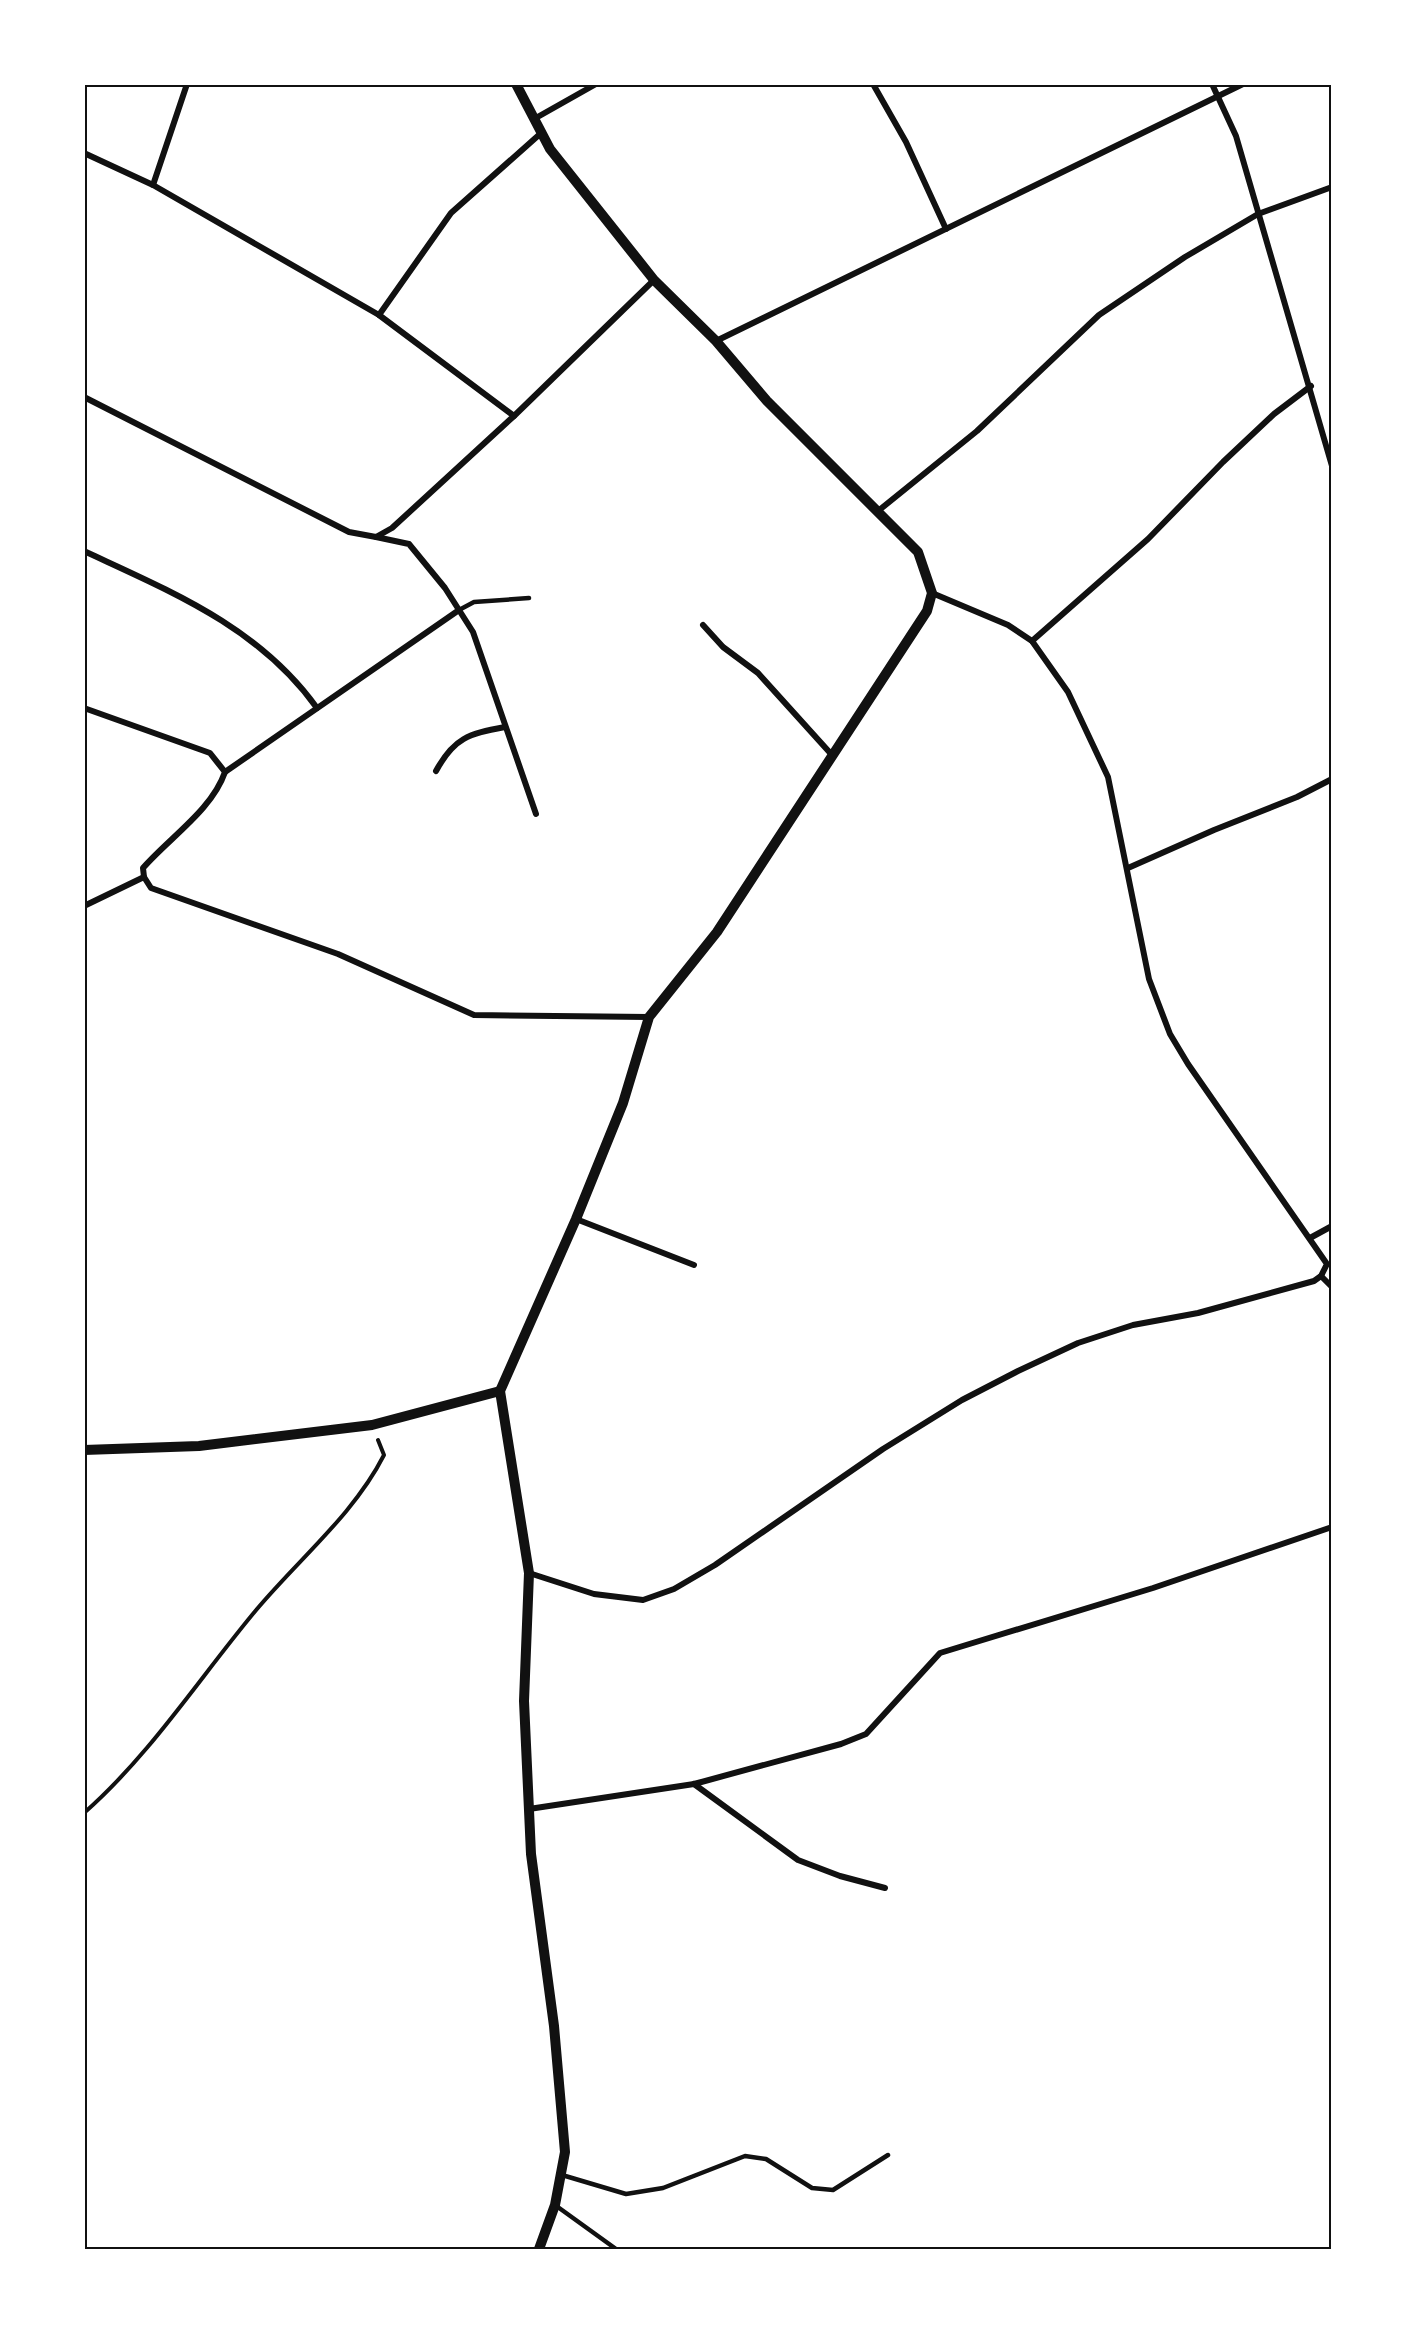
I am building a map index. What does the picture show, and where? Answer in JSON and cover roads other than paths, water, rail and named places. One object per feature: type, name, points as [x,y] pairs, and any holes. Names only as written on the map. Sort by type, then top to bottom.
[{"type":"street","points":[[153,185],[187,84]]},
{"type":"street","points":[[516,84],[540,134],[654,280],[717,341],[767,401],[918,552],[932,593],[927,611],[717,932],[649,1017],[623,1103],[576,1219],[501,1391],[529,1573],[524,1701],[531,1854],[554,2026],[565,2152],[555,2205],[539,2249]]},
{"type":"street","points":[[534,120],[596,84]]},
{"type":"street","points":[[873,84],[906,142],[946,229]]},
{"type":"street","points":[[1212,84],[1236,136],[1311,386],[1332,466]]},
{"type":"street","points":[[717,341],[1243,84]]},
{"type":"street","points":[[379,315],[451,213],[540,134]]},
{"type":"street","points":[[84,153],[153,185],[379,315],[514,416]]},
{"type":"street","points":[[878,511],[977,431],[1099,315],[1185,256],[1258,214],[1332,188]]},
{"type":"street","points":[[376,537],[392,528],[514,416],[654,280]]},
{"type":"street","points":[[1032,641],[1156,531],[1222,462],[1266,422],[1311,386]]},
{"type":"street","points":[[84,397],[349,532],[409,544],[446,588],[473,632],[536,814]]},
{"type":"street","points":[[84,551],[162,588],[236,628],[276,660],[317,708]]},
{"type":"street","points":[[529,1573],[594,1594],[643,1600],[674,1589],[715,1565],[883,1449],[963,1400],[1018,1371],[1078,1343],[1133,1325],[1198,1313],[1314,1281],[1321,1276],[1327,1264],[1188,1064],[1170,1034],[1149,979],[1108,777],[1068,692],[1032,641],[1008,626],[932,593]]},
{"type":"street","points":[[459,610],[225,772],[221,783],[204,805],[143,868],[144,877],[151,888],[338,954],[474,1015],[649,1017]]},
{"type":"street","points":[[703,625],[723,647],[766,681],[832,755]]},
{"type":"street","points":[[84,708],[210,753],[225,772]]},
{"type":"street","points":[[436,771],[447,752],[459,740],[478,732],[505,728]]},
{"type":"street","points":[[1128,868],[1332,780]]},
{"type":"street","points":[[84,906],[144,877]]},
{"type":"street","points":[[576,1219],[694,1264]]},
{"type":"street","points":[[1310,1238],[1332,1226]]},
{"type":"street","points":[[1321,1276],[1332,1287]]},
{"type":"street","points":[[84,1450],[199,1446],[372,1425],[501,1391]]},
{"type":"street","points":[[529,1809],[694,1784],[840,1744],[866,1734],[940,1653],[1153,1588],[1332,1527]]},
{"type":"street","points":[[694,1784],[798,1860],[840,1876],[885,1888]]},
{"type":"lane","points":[[459,610],[474,602],[530,598]]},
{"type":"lane","points":[[561,2174],[626,2194],[663,2188],[745,2156],[766,2159],[812,2188],[833,2190],[888,2155]]},
{"type":"lane","points":[[555,2205],[616,2249]]}]
